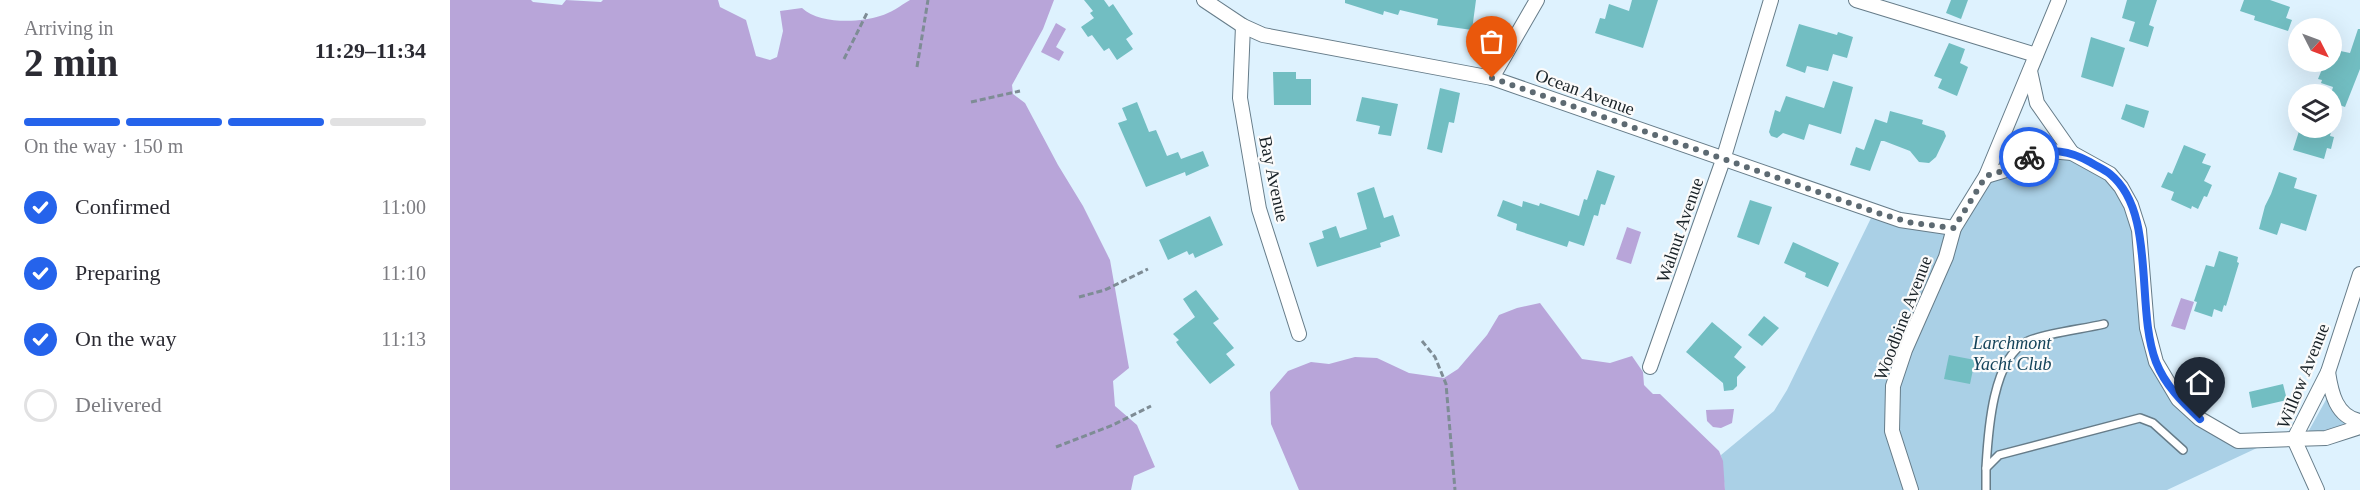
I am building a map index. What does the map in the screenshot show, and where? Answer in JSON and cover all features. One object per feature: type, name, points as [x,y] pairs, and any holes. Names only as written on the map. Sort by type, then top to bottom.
[{"type":"street","name":"Ocean Avenue","points":[[1204,0],[1243,26],[1272,37],[1492,78],[1900,220],[1954,228]]},
{"type":"street","points":[[1492,78],[1537,0]]},
{"type":"street","name":"Walnut Avenue","points":[[1650,367],[1723,160],[1771,0]]},
{"type":"street","points":[[1856,0],[2036,55]]},
{"type":"street","name":"Woodbine Avenue","points":[[1911,490],[1892,431],[1893,386],[1905,350],[1946,257],[1954,228],[1986,176],[2059,0]]},
{"type":"street","name":"Bay Avenue","points":[[1243,26],[1240,98],[1258,209],[1299,334]]},
{"type":"street","points":[[2030,71],[2037,103],[2072,153]]},
{"type":"street","points":[[1986,176],[2006,170],[2033,155],[2050,151],[2072,153],[2110,174],[2132,205],[2139,230],[2147,328],[2156,362],[2178,399],[2200,419],[2238,441],[2326,438],[2360,427]]},
{"type":"street","name":"Willow Avenue","points":[[2317,490],[2294,439],[2328,372],[2360,274]]},
{"type":"street","points":[[2328,372],[2331,394],[2338,407],[2349,418],[2360,420]]},
{"type":"lane","points":[[1986,490],[1990,409],[2010,354],[2027,342],[2104,324]]},
{"type":"lane","points":[[1986,468],[1999,455],[2140,418],[2152,423],[2183,450]]},
{"type":"path","points":[[917,67],[928,0]]},
{"type":"path","points":[[843,59],[868,11]]},
{"type":"path","points":[[971,102],[1020,91]]},
{"type":"path","points":[[1079,297],[1105,290],[1148,269]]},
{"type":"path","points":[[1422,340],[1435,357],[1446,384],[1455,490]]},
{"type":"path","points":[[1056,447],[1113,425],[1151,406]]},
{"type":"green space","name":"Larchmont Yacht Club","points":[[2070,154],[2109,175],[2137,232],[2144,320],[2175,398],[2236,442],[2272,441],[2167,490],[1725,490],[1721,455],[1774,411],[1787,390],[1873,214],[1955,230],[1988,178],[2032,157]]},
{"type":"green space","points":[[2327,398],[2332,408],[2353,422],[2328,431],[2307,434]]},
{"type":"shaded area","points":[[450,0],[531,0],[562,5],[566,0],[601,2],[603,0],[718,0],[720,7],[746,20],[756,56],[770,60],[777,57],[783,31],[780,11],[802,8],[818,17],[851,21],[884,15],[910,0],[1054,0],[1043,29],[1012,85],[1013,94],[1025,103],[1083,206],[1110,260],[1129,368],[1113,381],[1115,406],[1137,425],[1155,467],[1134,476],[1131,490],[450,490]]},
{"type":"shaded area","points":[[1056,23],[1066,29],[1056,47],[1064,52],[1059,61],[1041,52]]},
{"type":"shaded area","points":[[1627,227],[1641,232],[1631,264],[1616,259]]},
{"type":"shaded area","points":[[2181,298],[2194,302],[2185,330],[2171,326]]},
{"type":"shaded area","points":[[1540,303],[1582,359],[1610,363],[1632,356],[1643,372],[1644,385],[1653,394],[1660,394],[1719,451],[1723,461],[1725,490],[1299,490],[1271,424],[1270,392],[1288,371],[1311,362],[1329,364],[1355,357],[1377,358],[1409,373],[1444,378],[1458,369],[1487,335],[1499,315]]},
{"type":"shaded area","points":[[1734,409],[1732,423],[1721,428],[1713,427],[1707,421],[1706,410]]},
{"type":"building","points":[[1084,0],[1104,0],[1109,7],[1113,4],[1133,34],[1126,39],[1133,49],[1117,60],[1109,48],[1104,51],[1092,35],[1088,37],[1081,27],[1094,18],[1090,13],[1093,11]]},
{"type":"building","points":[[1345,0],[1476,0],[1472,30],[1437,25],[1438,19],[1400,10],[1398,15],[1384,11],[1383,15],[1345,3]]},
{"type":"building","points":[[1632,0],[1658,0],[1643,48],[1595,33],[1600,18],[1605,19],[1609,4],[1629,11]]},
{"type":"building","points":[[1951,0],[1968,0],[1961,19],[1946,13]]},
{"type":"building","points":[[2127,0],[2157,0],[2149,25],[2154,27],[2148,47],[2129,41],[2135,22],[2122,18]]},
{"type":"building","points":[[2244,0],[2270,0],[2290,7],[2286,18],[2288,19],[2288,31],[2254,20],[2255,16],[2240,11]]},
{"type":"building","points":[[1799,24],[1837,35],[1838,32],[1853,37],[1847,58],[1833,54],[1828,71],[1807,66],[1805,73],[1786,66]]},
{"type":"building","points":[[2358,29],[2360,29],[2360,69],[2345,107],[2342,106],[2342,84],[2324,84],[2318,79],[2321,72],[2342,72],[2342,51],[2350,53]]},
{"type":"building","points":[[2091,37],[2125,48],[2113,87],[2081,77]]},
{"type":"building","points":[[1949,43],[1965,49],[1960,63],[1968,67],[1957,96],[1938,88],[1942,79],[1934,76]]},
{"type":"building","points":[[1273,72],[1296,72],[1296,79],[1311,79],[1311,105],[1274,105]]},
{"type":"building","points":[[1833,81],[1853,87],[1841,134],[1809,124],[1804,140],[1783,133],[1777,138],[1771,136],[1769,132],[1775,110],[1780,112],[1786,96],[1824,108]]},
{"type":"building","points":[[1440,88],[1460,93],[1454,123],[1449,122],[1442,153],[1427,149]]},
{"type":"building","points":[[1362,97],[1398,104],[1391,136],[1378,134],[1380,126],[1356,121]]},
{"type":"building","points":[[1137,102],[1149,132],[1156,130],[1167,156],[1178,152],[1181,159],[1203,151],[1209,166],[1186,176],[1185,172],[1146,187],[1118,123],[1127,120],[1122,108]]},
{"type":"building","points":[[2126,104],[2149,111],[2144,128],[2121,119]]},
{"type":"building","points":[[1890,111],[1923,120],[1922,124],[1944,131],[1946,136],[1936,157],[1929,163],[1919,162],[1910,151],[1881,141],[1870,171],[1850,165],[1856,147],[1864,150],[1875,119],[1887,123]]},
{"type":"building","points":[[2297,138],[2334,138],[2331,149],[2327,148],[2324,159],[2293,150]]},
{"type":"building","points":[[2184,145],[2206,154],[2202,163],[2211,166],[2204,181],[2212,185],[2198,209],[2192,206],[2191,209],[2171,200],[2174,192],[2161,187],[2168,172],[2172,174]]},
{"type":"building","points":[[1597,170],[1615,176],[1605,205],[1601,204],[1598,216],[1594,215],[1584,246],[1569,241],[1567,247],[1516,230],[1517,224],[1497,216],[1503,200],[1522,207],[1523,201],[1539,206],[1540,203],[1579,216]]},
{"type":"building","points":[[2279,172],[2297,178],[2294,188],[2317,195],[2306,231],[2281,223],[2277,235],[2259,229],[2265,206]]},
{"type":"building","points":[[1374,187],[1384,218],[1393,215],[1400,236],[1380,243],[1381,247],[1317,267],[1309,243],[1324,238],[1322,231],[1336,226],[1340,238],[1367,229],[1357,193]]},
{"type":"building","points":[[1750,200],[1772,207],[1759,245],[1737,237]]},
{"type":"building","points":[[1210,216],[1223,245],[1195,258],[1193,253],[1189,255],[1187,251],[1168,260],[1159,240]]},
{"type":"building","points":[[1793,242],[1839,263],[1828,287],[1805,277],[1806,273],[1784,263]]},
{"type":"building","points":[[2219,251],[2238,257],[2237,262],[2239,263],[2226,306],[2224,305],[2222,312],[2214,309],[2212,317],[2194,311],[2197,302],[2194,301],[2206,265],[2214,267]]},
{"type":"building","points":[[1196,290],[1219,319],[1213,323],[1234,348],[1226,354],[1235,365],[1210,384],[1178,345],[1176,342],[1179,340],[1173,334],[1195,317],[1183,299]]},
{"type":"building","points":[[1764,316],[1779,328],[1762,346],[1748,335]]},
{"type":"building","points":[[1712,322],[1742,347],[1734,357],[1746,367],[1737,377],[1737,386],[1733,390],[1724,391],[1723,383],[1686,352]]},
{"type":"building","points":[[1949,355],[1975,360],[1970,384],[1944,379]]},
{"type":"building","points":[[2283,384],[2287,400],[2252,408],[2249,392]]},
{"type":"way so far","points":[[1492,78],[1878,213],[1925,225],[1954,228],[1986,176],[2006,170],[2029,157]]},
{"type":"route","points":[[2029,157],[2050,151],[2072,153],[2110,174],[2121,187],[2132,205],[2139,230],[2147,328],[2156,362],[2178,399],[2200,419]]}]
